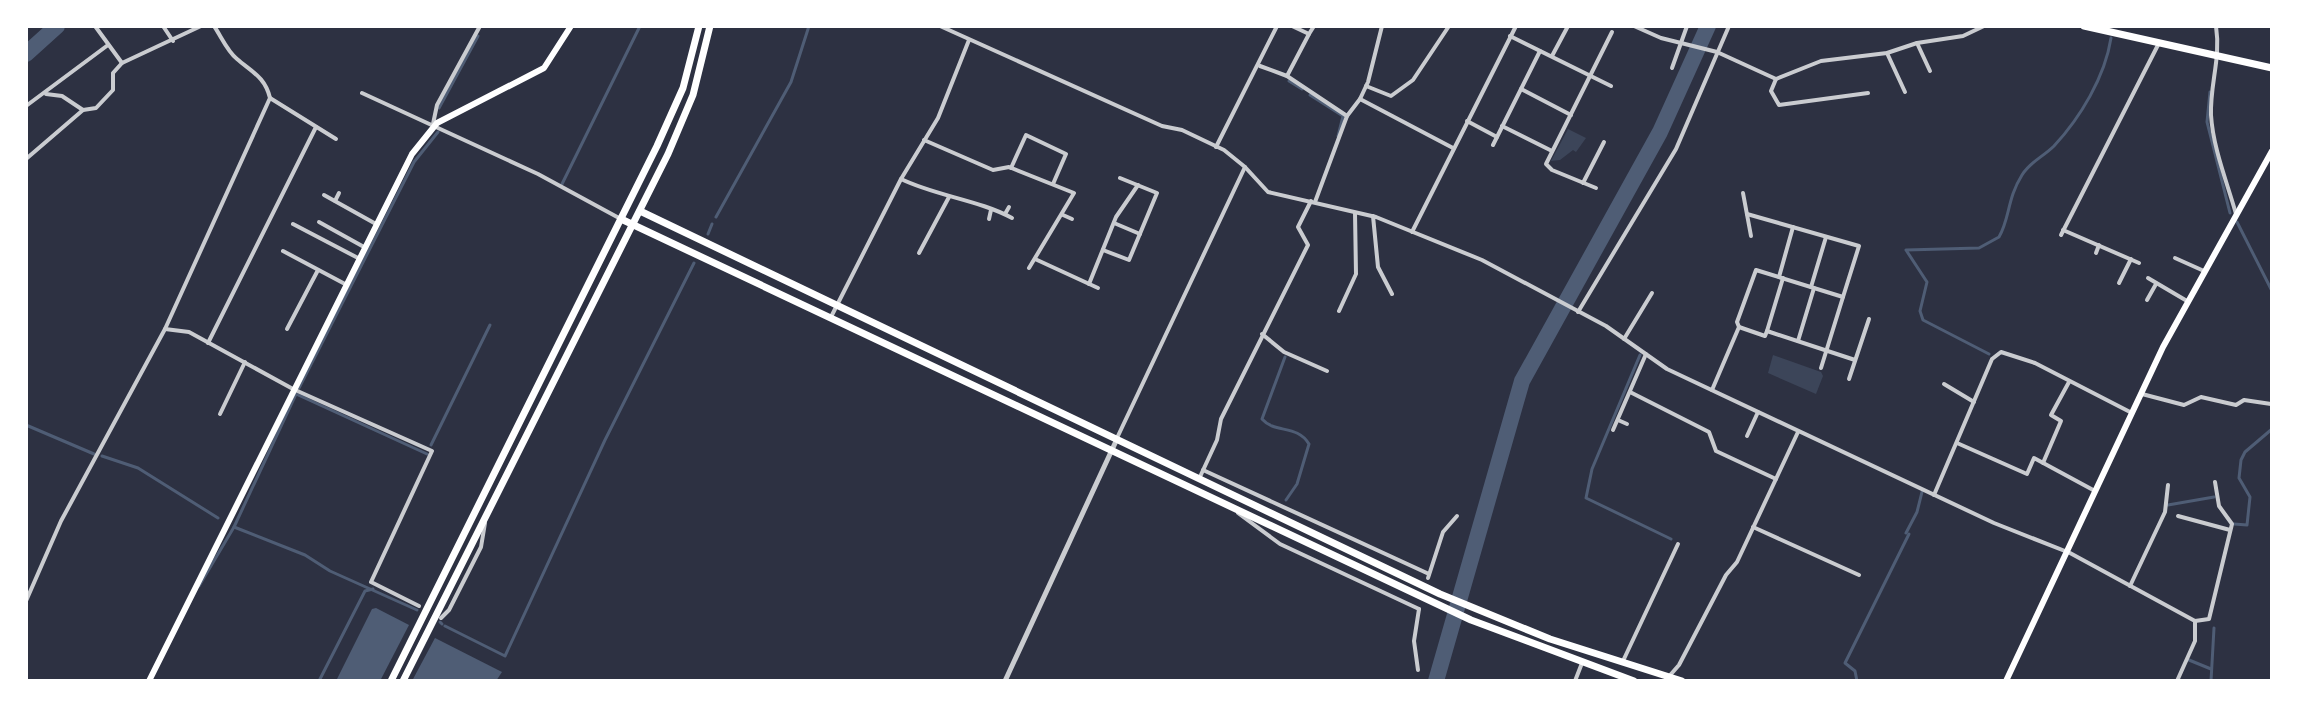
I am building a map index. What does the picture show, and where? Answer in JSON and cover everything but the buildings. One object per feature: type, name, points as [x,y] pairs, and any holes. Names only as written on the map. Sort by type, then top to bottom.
[{"type":"main road","points":[[149,681],[412,154],[433,127],[466,106],[537,73],[571,26]]},
{"type":"main road","points":[[391,681],[683,88],[699,26]]},
{"type":"main road","points":[[403,681],[640,211],[693,95],[710,26]]},
{"type":"main road","points":[[2084,26],[2272,68]]},
{"type":"main road","points":[[2006,681],[2140,393],[2272,151]]},
{"type":"main road","points":[[621,219],[640,211],[1440,594],[1622,663],[1682,681]]},
{"type":"main road","points":[[621,219],[1238,513],[1471,620],[1634,681]]},
{"type":"street","points":[[95,26],[122,63]]},
{"type":"street","points":[[163,26],[173,41]]},
{"type":"street","points":[[26,159],[83,110],[96,108],[113,90],[113,73],[122,63],[201,26]]},
{"type":"street","points":[[26,601],[61,521],[165,329],[270,98],[267,87],[255,71],[234,57],[214,26]]},
{"type":"street","points":[[433,127],[437,105],[480,26]]},
{"type":"street","points":[[940,26],[1216,147],[1245,167],[1268,192],[1373,216],[1482,260],[1577,311],[1667,369],[1934,495],[2066,552],[2195,621],[2209,619],[2232,524],[2219,506],[2215,482]]},
{"type":"street","points":[[1216,147],[1260,66],[1277,26]]},
{"type":"street","points":[[1292,26],[1309,34]]},
{"type":"street","points":[[1287,76],[1314,26]]},
{"type":"street","points":[[1199,479],[1217,440],[1221,419],[1308,245],[1298,227],[1313,202],[1347,116],[1366,86],[1382,26]]},
{"type":"street","points":[[1366,86],[1391,96],[1413,80],[1449,26]]},
{"type":"street","points":[[1412,232],[1516,26]]},
{"type":"street","points":[[1552,57],[1568,26]]},
{"type":"street","points":[[1634,26],[1661,38],[1718,52],[1776,79]]},
{"type":"street","points":[[1672,68],[1687,26]]},
{"type":"street","points":[[1577,311],[1676,149],[1729,26]]},
{"type":"street","points":[[1868,93],[1779,105],[1771,91],[1776,79],[1821,61],[1887,53],[1917,43],[1963,36],[1984,26]]},
{"type":"street","points":[[2216,26],[2219,56],[2212,122],[2236,214]]},
{"type":"street","points":[[1596,188],[1552,170],[1546,164],[1612,32]]},
{"type":"street","points":[[1510,36],[1611,86]]},
{"type":"street","points":[[831,317],[901,179],[938,118],[969,40]]},
{"type":"street","points":[[1917,43],[1930,71]]},
{"type":"street","points":[[2139,263],[2062,232],[2159,43]]},
{"type":"street","points":[[26,106],[108,45]]},
{"type":"street","points":[[1493,145],[1540,51]]},
{"type":"street","points":[[1887,53],[1905,92]]},
{"type":"street","points":[[1260,66],[1287,76],[1347,116]]},
{"type":"street","points":[[1521,89],[1571,115]]},
{"type":"street","points":[[44,93],[62,96],[83,110]]},
{"type":"street","points":[[362,93],[538,174],[621,219]]},
{"type":"street","points":[[1842,97],[1843,105]]},
{"type":"street","points":[[270,98],[336,139]]},
{"type":"street","points":[[1360,99],[1453,148]]},
{"type":"street","points":[[1798,102],[1799,111]]},
{"type":"street","points":[[1467,121],[1497,137]]},
{"type":"street","points":[[1502,126],[1552,151]]},
{"type":"street","points":[[208,343],[316,127]]},
{"type":"street","points":[[1011,168],[1026,135],[1066,154],[1053,184]]},
{"type":"street","points":[[924,140],[989,169],[1011,168],[1074,193],[1029,268]]},
{"type":"street","points":[[1583,183],[1604,142]]},
{"type":"street","points":[[1005,681],[1113,452],[1200,256],[1245,167]]},
{"type":"street","points":[[985,177],[989,169]]},
{"type":"street","points":[[1103,250],[1129,260],[1157,193],[1120,178]]},
{"type":"street","points":[[901,179],[1012,218]]},
{"type":"street","points":[[1089,284],[1114,223],[1138,185]]},
{"type":"street","points":[[335,201],[339,193]]},
{"type":"street","points":[[1743,193],[1751,236]]},
{"type":"street","points":[[324,195],[376,224]]},
{"type":"street","points":[[919,253],[949,197]]},
{"type":"street","points":[[1005,214],[1009,207]]},
{"type":"street","points":[[989,219],[991,210]]},
{"type":"street","points":[[1339,311],[1356,274],[1355,213]]},
{"type":"street","points":[[1747,214],[1859,246],[1821,368]]},
{"type":"street","points":[[1063,215],[1072,219]]},
{"type":"street","points":[[1373,216],[1378,267],[1392,294]]},
{"type":"street","points":[[319,222],[364,247]]},
{"type":"street","points":[[1114,223],[1140,234]]},
{"type":"street","points":[[293,224],[358,258]]},
{"type":"street","points":[[1739,327],[1765,336],[1793,227]]},
{"type":"street","points":[[929,235],[937,239]]},
{"type":"street","points":[[1798,341],[1826,237]]},
{"type":"street","points":[[2096,253],[2099,245]]},
{"type":"street","points":[[283,251],[345,284]]},
{"type":"street","points":[[2175,258],[2204,271]]},
{"type":"street","points":[[1035,259],[1098,288]]},
{"type":"street","points":[[1347,259],[1355,259]]},
{"type":"street","points":[[2119,283],[2131,259]]},
{"type":"street","points":[[287,329],[318,270]]},
{"type":"street","points":[[1712,390],[1739,327],[1737,322],[1756,270],[1843,297]]},
{"type":"street","points":[[2148,278],[2188,301]]},
{"type":"street","points":[[2147,300],[2156,284]]},
{"type":"street","points":[[1624,339],[1652,293]]},
{"type":"street","points":[[1346,299],[1353,303]]},
{"type":"street","points":[[1849,379],[1869,319]]},
{"type":"street","points":[[165,329],[189,332],[293,389],[432,451],[371,582],[419,606]]},
{"type":"street","points":[[1767,331],[1855,360]]},
{"type":"street","points":[[1262,334],[1284,352],[1327,371]]},
{"type":"street","points":[[1934,495],[1992,359],[2001,352],[2035,363],[2132,413]]},
{"type":"street","points":[[1613,430],[1646,354]]},
{"type":"street","points":[[220,414],[245,362]]},
{"type":"street","points":[[2043,463],[2061,421],[2051,415],[2069,382]]},
{"type":"street","points":[[1944,384],[1974,402]]},
{"type":"street","points":[[1630,392],[1709,432],[1716,451],[1776,479]]},
{"type":"street","points":[[2140,393],[2184,405],[2201,397],[2236,405],[2244,400],[2271,404]]},
{"type":"street","points":[[1747,436],[1758,412]]},
{"type":"street","points":[[1618,420],[1627,424]]},
{"type":"street","points":[[1667,679],[1737,562],[1798,432]]},
{"type":"street","points":[[1957,443],[2027,474],[2034,458],[2095,491]]},
{"type":"street","points":[[1203,470],[1428,576],[1443,532],[1457,516]]},
{"type":"street","points":[[2130,586],[2165,512],[2168,485]]},
{"type":"street","points":[[1238,513],[1280,544],[1419,608],[1414,641],[1418,670]]},
{"type":"street","points":[[2178,516],[2230,530]]},
{"type":"street","points":[[441,618],[449,610],[481,547],[485,520]]},
{"type":"street","points":[[1753,527],[1859,575]]},
{"type":"street","points":[[1622,663],[1678,544]]},
{"type":"street","points":[[2177,681],[2195,641],[2195,621]]},
{"type":"street","points":[[1575,681],[1582,663]]},
{"type":"shaded area","points":[[1568,129],[1586,138],[1576,152],[1573,150],[1560,160],[1551,161]]},
{"type":"shaded area","points":[[1773,355],[1821,372],[1823,376],[1816,394],[1768,373]]},
{"type":"shaded area","points":[[376,608],[409,625],[380,681],[336,681],[372,609]]},
{"type":"shaded area","points":[[435,638],[502,672],[496,681],[412,681]]},
{"type":"waterway","points":[[26,54],[57,26]]},
{"type":"waterway","points":[[562,184],[640,26]]},
{"type":"waterway","points":[[716,217],[791,82],[809,26]]},
{"type":"waterway","points":[[1436,681],[1522,381],[1660,132],[1708,26]]},
{"type":"waterway","points":[[439,108],[478,36]]},
{"type":"waterway","points":[[1989,354],[1923,320],[1920,311],[1927,282],[1906,250],[1979,248],[1999,237],[2022,175],[2054,146],[2082,110],[2097,82],[2111,38]]},
{"type":"waterway","points":[[1289,81],[1302,89]]},
{"type":"waterway","points":[[2210,92],[2207,122],[2230,213]]},
{"type":"waterway","points":[[1310,95],[1343,116],[1338,136]]},
{"type":"waterway","points":[[299,388],[414,162],[438,132]]},
{"type":"waterway","points":[[2237,222],[2272,291]]},
{"type":"waterway","points":[[708,234],[712,224]]},
{"type":"waterway","points":[[445,626],[505,656],[605,440],[694,263]]},
{"type":"waterway","points":[[431,445],[490,325]]},
{"type":"waterway","points":[[1640,355],[1592,469],[1586,498],[1671,539]]},
{"type":"waterway","points":[[1285,357],[1262,419],[1267,424],[1298,434],[1309,444],[1297,484],[1286,500]]},
{"type":"waterway","points":[[199,586],[234,527],[296,394],[427,454]]},
{"type":"waterway","points":[[26,425],[94,454]]},
{"type":"waterway","points":[[2234,524],[2247,525],[2250,497],[2239,478],[2241,460],[2245,452],[2272,429]]},
{"type":"waterway","points":[[102,456],[138,468],[218,518]]},
{"type":"waterway","points":[[1906,533],[1917,512],[1922,492]]},
{"type":"waterway","points":[[2168,505],[2214,497]]},
{"type":"waterway","points":[[234,527],[305,555],[330,571],[417,610]]},
{"type":"waterway","points":[[1857,681],[1855,671],[1845,663],[1909,534]]},
{"type":"waterway","points":[[319,681],[365,591],[373,589]]},
{"type":"waterway","points":[[2211,681],[2214,628]]},
{"type":"waterway","points":[[2189,660],[2211,669]]}]
